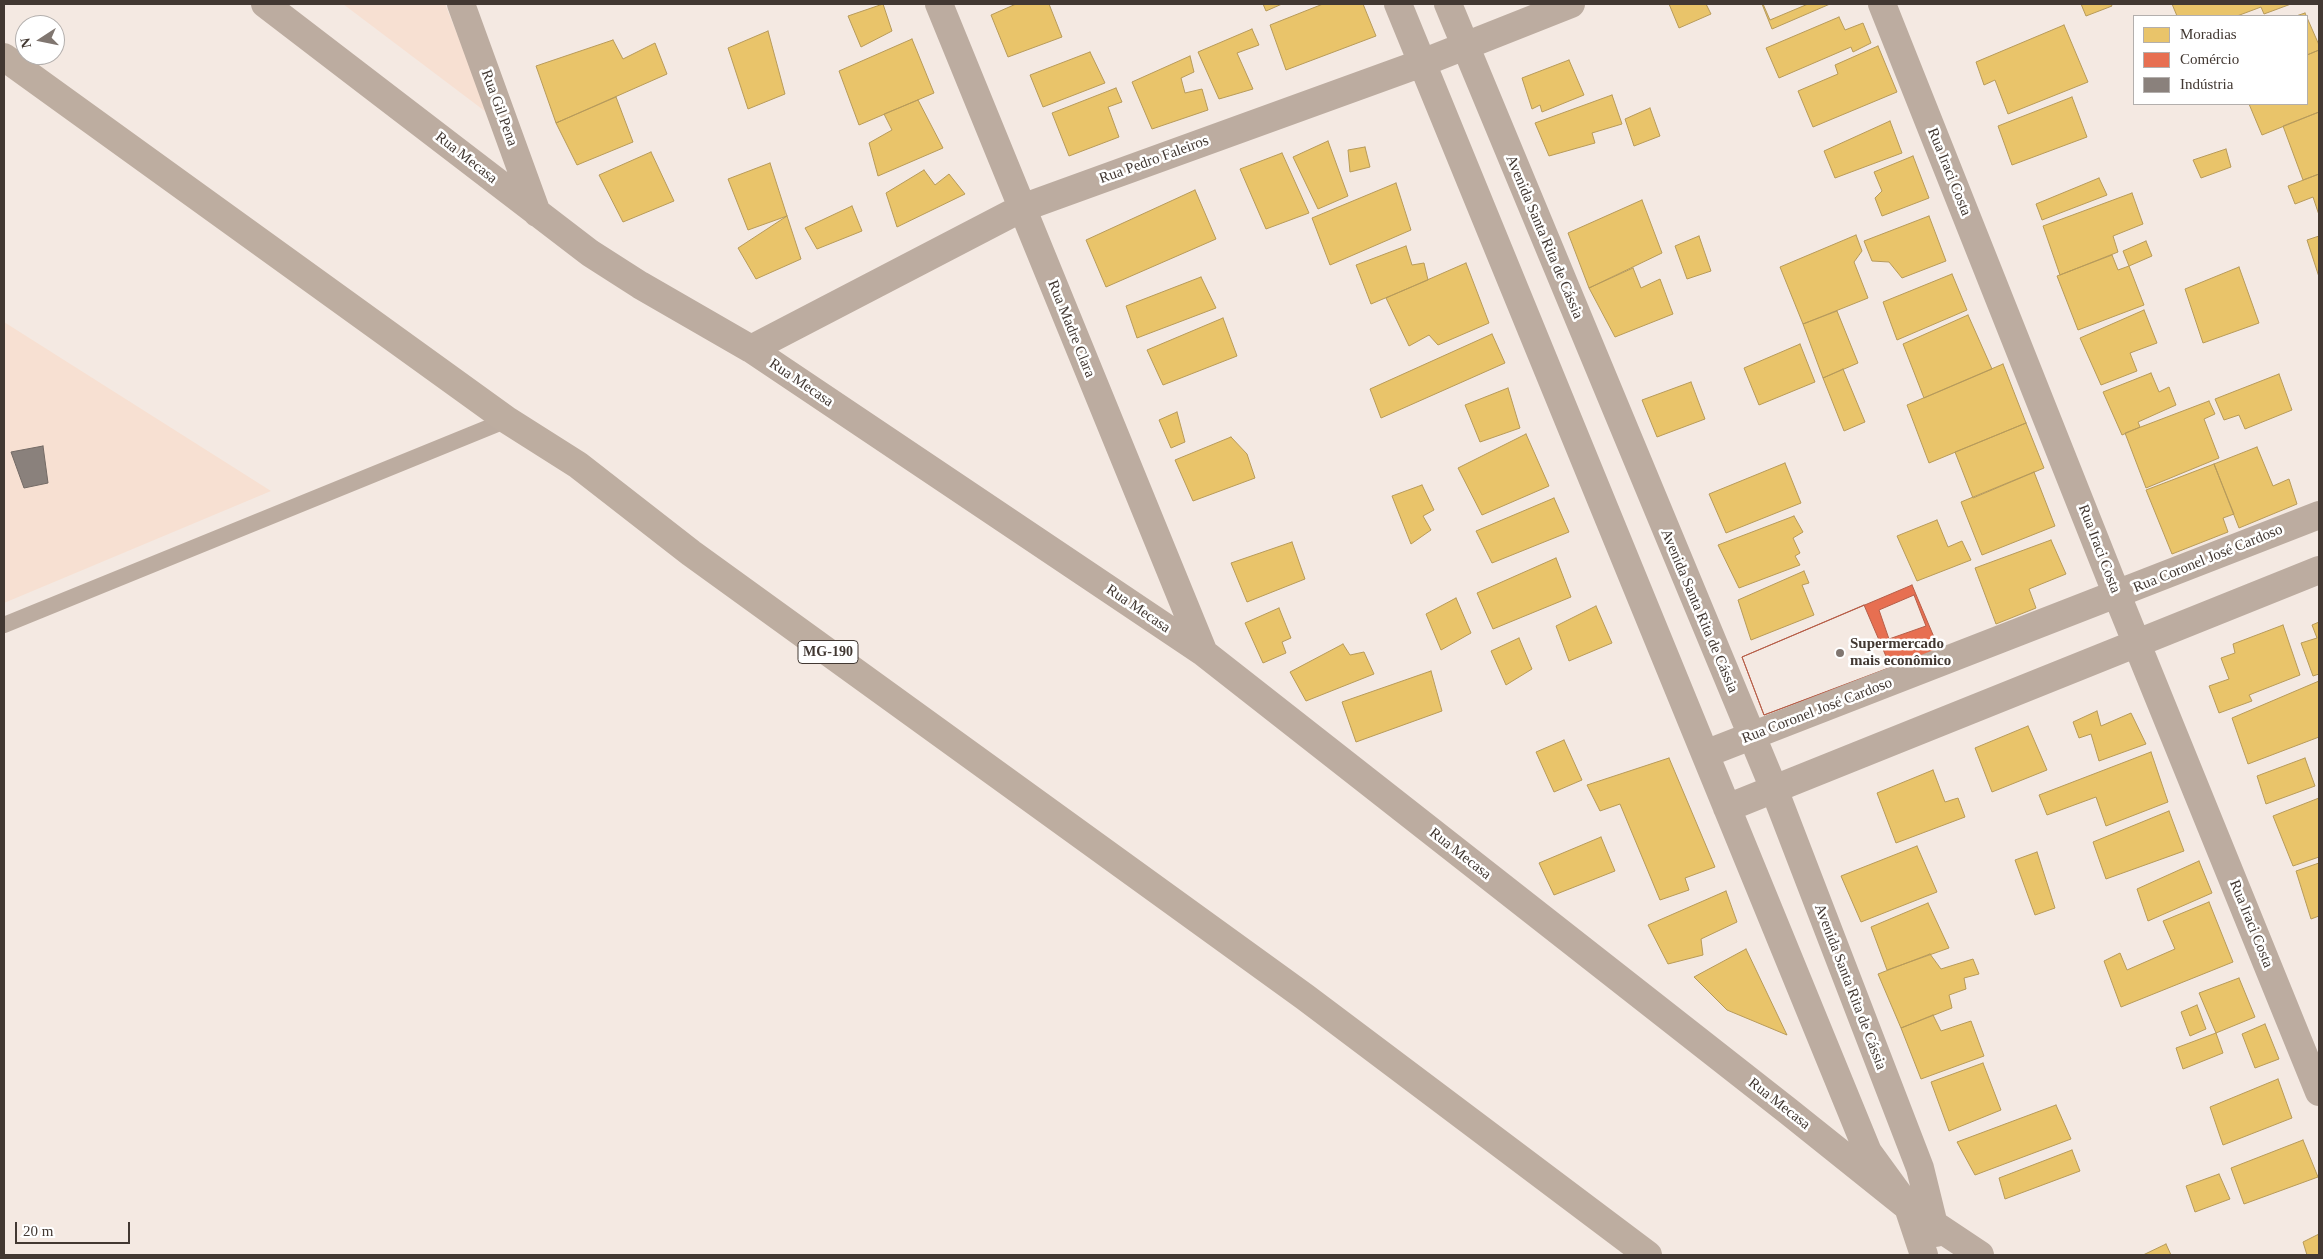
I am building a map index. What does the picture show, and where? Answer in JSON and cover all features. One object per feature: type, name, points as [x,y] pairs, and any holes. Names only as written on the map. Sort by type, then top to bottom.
[{"type":"main road","name":"MG-190","points":[[4,57],[507,420],[578,464],[691,553],[1297,991],[1648,1255]]},
{"type":"street","name":"Rua Mecasa","points":[[266,4],[590,253],[640,285],[751,349],[1204,653],[1908,1207],[1980,1255]]},
{"type":"street","name":"Rua Gil Pena","points":[[461,4],[537,213]]},
{"type":"street","name":"Rua Madre Clara","points":[[939,4],[1204,653]]},
{"type":"street","points":[[1398,4],[1868,1152],[1908,1207],[1924,1255]]},
{"type":"street","name":"Avenida Santa Rita de Cássia","points":[[1448,4],[1774,788],[1920,1168],[1935,1224],[1938,1255]]},
{"type":"street","name":"Rua Pedro Faleiros","points":[[751,349],[1022,208],[1422,63],[1571,4]]},
{"type":"street","name":"Rua Iraci Costa","points":[[1882,4],[2117,595],[2319,1092]]},
{"type":"street","name":"Rua Coronel José Cardoso","points":[[1705,754],[2319,515]]},
{"type":"street","points":[[1727,808],[2319,570]]},
{"type":"lane","points":[[4,625],[507,420]]},
{"type":"shaded area","points":[[343,4],[445,4],[490,115]]},
{"type":"shaded area","points":[[4,322],[271,491],[4,603]]},
{"type":"building: Moradias","points":[[883,4],[892,31],[861,47],[848,16]]},
{"type":"building: Moradias","points":[[1016,4],[1049,4],[1062,37],[1008,57],[991,15]]},
{"type":"building: Moradias","points":[[1263,4],[1282,4],[1266,11]]},
{"type":"building: Moradias","points":[[1323,4],[1363,4],[1376,36],[1286,70],[1270,25]]},
{"type":"building: Moradias","points":[[1669,4],[1706,4],[1711,14],[1679,28]]},
{"type":"building: Moradias","points":[[1762,4],[1830,4],[1772,29]]},
{"type":"building: Moradias","points":[[1763,4],[1808,4],[1770,20]]},
{"type":"building: Moradias","points":[[2081,4],[2111,4],[2112,6],[2086,16]]},
{"type":"building: Moradias","points":[[2172,4],[2291,4],[2264,14],[2261,7],[2240,15],[2177,15]]},
{"type":"building: Moradias","points":[[1839,17],[1845,30],[1863,23],[1871,43],[1853,52],[1851,47],[1779,78],[1766,48]]},
{"type":"building: Moradias","points":[[2308,20],[2319,45],[2319,50],[2308,55]]},
{"type":"building: Moradias","points":[[2064,25],[2088,82],[2008,114],[1995,80],[1984,85],[1976,62]]},
{"type":"building: Moradias","points":[[1252,29],[1259,45],[1237,53],[1253,89],[1219,99],[1198,52]]},
{"type":"building: Moradias","points":[[768,31],[785,94],[748,109],[728,48]]},
{"type":"building: Moradias","points":[[912,39],[934,93],[859,125],[839,71]]},
{"type":"building: Moradias","points":[[613,40],[623,59],[655,43],[667,74],[556,123],[536,66]]},
{"type":"building: Moradias","points":[[1878,46],[1897,92],[1813,127],[1798,91],[1838,74],[1835,65]]},
{"type":"building: Moradias","points":[[2319,50],[2319,112],[2262,135],[2249,105],[2308,105],[2308,55]]},
{"type":"building: Moradias","points":[[1090,52],[1105,83],[1043,107],[1030,75]]},
{"type":"building: Moradias","points":[[1190,56],[1194,72],[1181,78],[1185,93],[1202,89],[1208,110],[1152,129],[1132,82]]},
{"type":"building: Moradias","points":[[1569,60],[1584,95],[1542,112],[1540,105],[1532,109],[1522,78]]},
{"type":"building: Moradias","points":[[1116,88],[1122,102],[1108,107],[1119,137],[1069,156],[1052,113]]},
{"type":"building: Moradias","points":[[1612,95],[1622,124],[1592,133],[1595,143],[1549,156],[1535,123]]},
{"type":"building: Moradias","points":[[616,97],[633,142],[577,165],[556,123]]},
{"type":"building: Moradias","points":[[2072,97],[2087,137],[2012,165],[1998,126]]},
{"type":"building: Moradias","points":[[918,100],[943,148],[878,176],[869,143],[892,130],[884,114]]},
{"type":"building: Moradias","points":[[1650,108],[1660,136],[1634,146],[1625,119]]},
{"type":"building: Moradias","points":[[2319,112],[2319,174],[2303,180],[2283,126]]},
{"type":"building: Moradias","points":[[1890,121],[1902,153],[1835,178],[1824,151]]},
{"type":"building: Moradias","points":[[1328,141],[1348,196],[1318,209],[1293,157]]},
{"type":"building: Moradias","points":[[1365,147],[1370,167],[1350,172],[1348,150]]},
{"type":"building: Moradias","points":[[2226,149],[2231,167],[2201,178],[2193,160]]},
{"type":"building: Moradias","points":[[651,152],[674,201],[623,222],[599,175]]},
{"type":"building: Moradias","points":[[1282,153],[1309,213],[1266,229],[1240,169]]},
{"type":"building: Moradias","points":[[1913,156],[1929,198],[1882,216],[1875,198],[1882,191],[1874,172]]},
{"type":"building: Moradias","points":[[770,163],[787,216],[748,230],[728,179]]},
{"type":"building: Moradias","points":[[924,170],[935,185],[949,174],[965,194],[897,227],[886,193]]},
{"type":"building: Moradias","points":[[2319,174],[2319,215],[2313,197],[2295,204],[2288,186]]},
{"type":"building: Moradias","points":[[2099,178],[2107,195],[2042,220],[2036,204]]},
{"type":"building: Moradias","points":[[1396,183],[1411,230],[1330,265],[1312,218]]},
{"type":"building: Moradias","points":[[1195,190],[1216,239],[1106,287],[1086,240]]},
{"type":"building: Moradias","points":[[2132,193],[2143,224],[2113,236],[2118,252],[2060,275],[2043,226]]},
{"type":"building: Moradias","points":[[1642,200],[1662,253],[1589,288],[1568,233]]},
{"type":"building: Moradias","points":[[852,206],[862,231],[817,249],[805,228]]},
{"type":"building: Moradias","points":[[787,216],[801,259],[756,279],[738,248]]},
{"type":"building: Moradias","points":[[1929,216],[1946,261],[1902,278],[1889,262],[1872,261],[1864,241]]},
{"type":"building: Moradias","points":[[1856,235],[1862,251],[1854,262],[1868,298],[1803,324],[1780,267]]},
{"type":"building: Moradias","points":[[1699,236],[1711,271],[1687,279],[1675,246]]},
{"type":"building: Moradias","points":[[2319,236],[2319,277],[2307,240]]},
{"type":"building: Moradias","points":[[2146,241],[2152,256],[2129,266],[2123,251]]},
{"type":"building: Moradias","points":[[1406,246],[1412,265],[1424,263],[1428,280],[1371,304],[1356,265]]},
{"type":"building: Moradias","points":[[2112,255],[2118,270],[2129,266],[2144,305],[2078,330],[2057,276]]},
{"type":"building: Moradias","points":[[1466,263],[1489,323],[1438,345],[1429,335],[1409,346],[1386,298]]},
{"type":"building: Moradias","points":[[2239,267],[2259,323],[2203,343],[2185,289]]},
{"type":"building: Moradias","points":[[1633,268],[1641,288],[1660,279],[1673,314],[1615,337],[1589,288]]},
{"type":"building: Moradias","points":[[1952,274],[1967,310],[1897,340],[1883,302]]},
{"type":"building: Moradias","points":[[1201,277],[1216,308],[1137,338],[1126,306]]},
{"type":"building: Moradias","points":[[2144,310],[2157,343],[2130,353],[2137,371],[2101,385],[2080,338]]},
{"type":"building: Moradias","points":[[1837,311],[1858,363],[1823,378],[1803,324]]},
{"type":"building: Moradias","points":[[1968,315],[1992,369],[1924,398],[1903,344]]},
{"type":"building: Moradias","points":[[1223,318],[1237,356],[1163,385],[1147,350]]},
{"type":"building: Moradias","points":[[1492,334],[1505,363],[1381,418],[1370,389]]},
{"type":"building: Moradias","points":[[1800,344],[1815,382],[1759,405],[1744,368]]},
{"type":"building: Moradias","points":[[2003,364],[2026,423],[1929,463],[1907,405]]},
{"type":"building: Moradias","points":[[1843,369],[1865,422],[1844,431],[1823,378]]},
{"type":"building: Moradias","points":[[2151,373],[2159,392],[2169,387],[2176,405],[2138,422],[2140,427],[2122,435],[2103,392]]},
{"type":"building: Moradias","points":[[2279,374],[2292,410],[2245,429],[2239,415],[2224,420],[2215,399]]},
{"type":"building: Moradias","points":[[1691,382],[1705,419],[1657,437],[1642,400]]},
{"type":"building: Moradias","points":[[1508,388],[1520,428],[1480,442],[1465,405]]},
{"type":"building: Moradias","points":[[2209,401],[2215,414],[2204,419],[2219,458],[2146,488],[2125,433]]},
{"type":"building: Moradias","points":[[1177,412],[1185,442],[1171,448],[1159,420]]},
{"type":"building: Moradias","points":[[2026,423],[2044,468],[1973,498],[1955,452]]},
{"type":"building: Moradias","points":[[1526,434],[1549,486],[1482,515],[1458,468]]},
{"type":"building: Moradias","points":[[1231,437],[1247,454],[1255,478],[1193,501],[1175,460]]},
{"type":"building: Moradias","points":[[2257,447],[2273,486],[2289,479],[2297,504],[2239,528],[2214,464]]},
{"type":"building: Moradias","points":[[1785,463],[1801,503],[1726,533],[1709,494]]},
{"type":"building: Moradias","points":[[2214,464],[2234,514],[2223,518],[2228,532],[2172,554],[2146,490]]},
{"type":"building: Moradias","points":[[2034,472],[2055,526],[1982,555],[1961,502]]},
{"type":"building: Moradias","points":[[1422,485],[1434,510],[1423,516],[1431,530],[1411,544],[1392,496]]},
{"type":"building: Moradias","points":[[1554,498],[1569,532],[1492,563],[1476,531]]},
{"type":"building: Moradias","points":[[1794,516],[1803,532],[1793,538],[1800,553],[1795,556],[1800,565],[1739,588],[1718,545]]},
{"type":"building: Moradias","points":[[1937,520],[1948,547],[1962,541],[1971,560],[1917,581],[1897,536]]},
{"type":"building: Moradias","points":[[2051,540],[2066,574],[2029,589],[2036,608],[1996,624],[1975,568]]},
{"type":"building: Moradias","points":[[1292,542],[1305,579],[1247,602],[1231,563]]},
{"type":"building: Moradias","points":[[1556,558],[1571,597],[1493,629],[1477,593]]},
{"type":"building: Moradias","points":[[1804,571],[1809,583],[1802,585],[1814,615],[1751,640],[1738,600]]},
{"type":"building: Moradias","points":[[1456,598],[1471,633],[1441,650],[1426,614]]},
{"type":"building: Moradias","points":[[1596,606],[1612,643],[1569,661],[1556,626]]},
{"type":"building: Moradias","points":[[1279,608],[1291,638],[1282,642],[1286,653],[1263,663],[1245,623]]},
{"type":"building: Moradias","points":[[2319,622],[2319,674],[2313,676],[2301,643],[2317,638],[2312,625]]},
{"type":"building: Moradias","points":[[2283,625],[2300,675],[2249,695],[2252,701],[2219,713],[2209,686],[2229,679],[2221,658],[2235,653],[2233,644]]},
{"type":"building: Moradias","points":[[1519,638],[1532,669],[1506,685],[1491,651]]},
{"type":"building: Moradias","points":[[1343,644],[1350,655],[1364,652],[1374,674],[1306,701],[1290,672]]},
{"type":"building: Moradias","points":[[1431,671],[1442,711],[1356,742],[1342,702]]},
{"type":"building: Moradias","points":[[2319,681],[2319,737],[2248,764],[2232,718]]},
{"type":"building: Moradias","points":[[2097,711],[2101,726],[2131,713],[2146,744],[2099,761],[2091,734],[2079,738],[2073,722]]},
{"type":"building: Moradias","points":[[2028,726],[2047,770],[1992,792],[1975,748]]},
{"type":"building: Moradias","points":[[1564,740],[1582,780],[1554,792],[1536,752]]},
{"type":"building: Moradias","points":[[2151,752],[2168,802],[2106,826],[2096,797],[2047,815],[2039,795]]},
{"type":"building: Moradias","points":[[1669,758],[1715,867],[1685,878],[1689,890],[1660,900],[1620,804],[1600,811],[1587,785]]},
{"type":"building: Moradias","points":[[2305,758],[2315,786],[2266,804],[2257,776]]},
{"type":"building: Moradias","points":[[1933,770],[1945,802],[1958,798],[1965,817],[1896,843],[1877,793]]},
{"type":"building: Moradias","points":[[2319,798],[2319,857],[2293,866],[2273,816]]},
{"type":"building: Moradias","points":[[2169,811],[2184,851],[2106,879],[2093,842]]},
{"type":"building: Moradias","points":[[1601,837],[1615,871],[1554,895],[1539,863]]},
{"type":"building: Moradias","points":[[1917,846],[1937,892],[1861,922],[1841,876]]},
{"type":"building: Moradias","points":[[2037,852],[2055,908],[2035,915],[2015,860]]},
{"type":"building: Moradias","points":[[2199,861],[2212,893],[2148,921],[2137,889]]},
{"type":"building: Moradias","points":[[2319,863],[2319,916],[2311,919],[2296,871]]},
{"type":"building: Moradias","points":[[1726,891],[1737,922],[1701,939],[1703,955],[1668,964],[1648,925]]},
{"type":"building: Moradias","points":[[2209,902],[2233,962],[2121,1007],[2104,961],[2120,953],[2127,970],[2175,949],[2163,921]]},
{"type":"building: Moradias","points":[[1928,903],[1949,948],[1887,970],[1871,927]]},
{"type":"building: Moradias","points":[[1746,949],[1787,1035],[1727,1010],[1694,977]]},
{"type":"building: Moradias","points":[[1930,954],[1941,969],[1973,959],[1979,974],[1964,978],[1966,989],[1949,995],[1952,1008],[1901,1028],[1878,974]]},
{"type":"building: Moradias","points":[[2239,978],[2255,1017],[2216,1033],[2199,993]]},
{"type":"building: Moradias","points":[[2197,1005],[2206,1029],[2190,1036],[2181,1012]]},
{"type":"building: Moradias","points":[[1933,1015],[1941,1031],[1971,1021],[1984,1056],[1921,1079],[1901,1028]]},
{"type":"building: Moradias","points":[[2265,1024],[2279,1059],[2255,1068],[2242,1034]]},
{"type":"building: Moradias","points":[[2216,1033],[2223,1053],[2183,1069],[2176,1048]]},
{"type":"building: Moradias","points":[[1983,1063],[2001,1110],[1949,1131],[1931,1082]]},
{"type":"building: Moradias","points":[[2278,1079],[2292,1118],[2223,1145],[2210,1107]]},
{"type":"building: Moradias","points":[[2056,1105],[2071,1139],[1975,1175],[1957,1142]]},
{"type":"building: Moradias","points":[[2303,1140],[2318,1177],[2244,1204],[2231,1168]]},
{"type":"building: Moradias","points":[[2072,1150],[2080,1171],[2005,1199],[1999,1178]]},
{"type":"building: Moradias","points":[[2219,1174],[2230,1199],[2195,1212],[2186,1186]]},
{"type":"building: Moradias","points":[[2319,1234],[2319,1255],[2307,1255],[2303,1242]]},
{"type":"building: Moradias","points":[[2166,1244],[2171,1255],[2143,1255]]},
{"type":"building: Comércio","name":"Supermercado mais econômico","points":[[1912,585],[1939,649],[1764,715],[1742,657]]},
{"type":"building: Comércio","name":"Supermercado mais econômico","points":[[1914,595],[1926,626],[1889,639],[1879,610]]},
{"type":"building: Comércio","name":"Supermercado mais econômico","points":[[1864,605],[1891,668],[1764,715],[1742,657]]},
{"type":"building: Indústria","points":[[43,446],[48,483],[24,488],[11,452]]},
{"type":"place","name":"Supermercado mais econômico","points":[[1840,653]]}]
